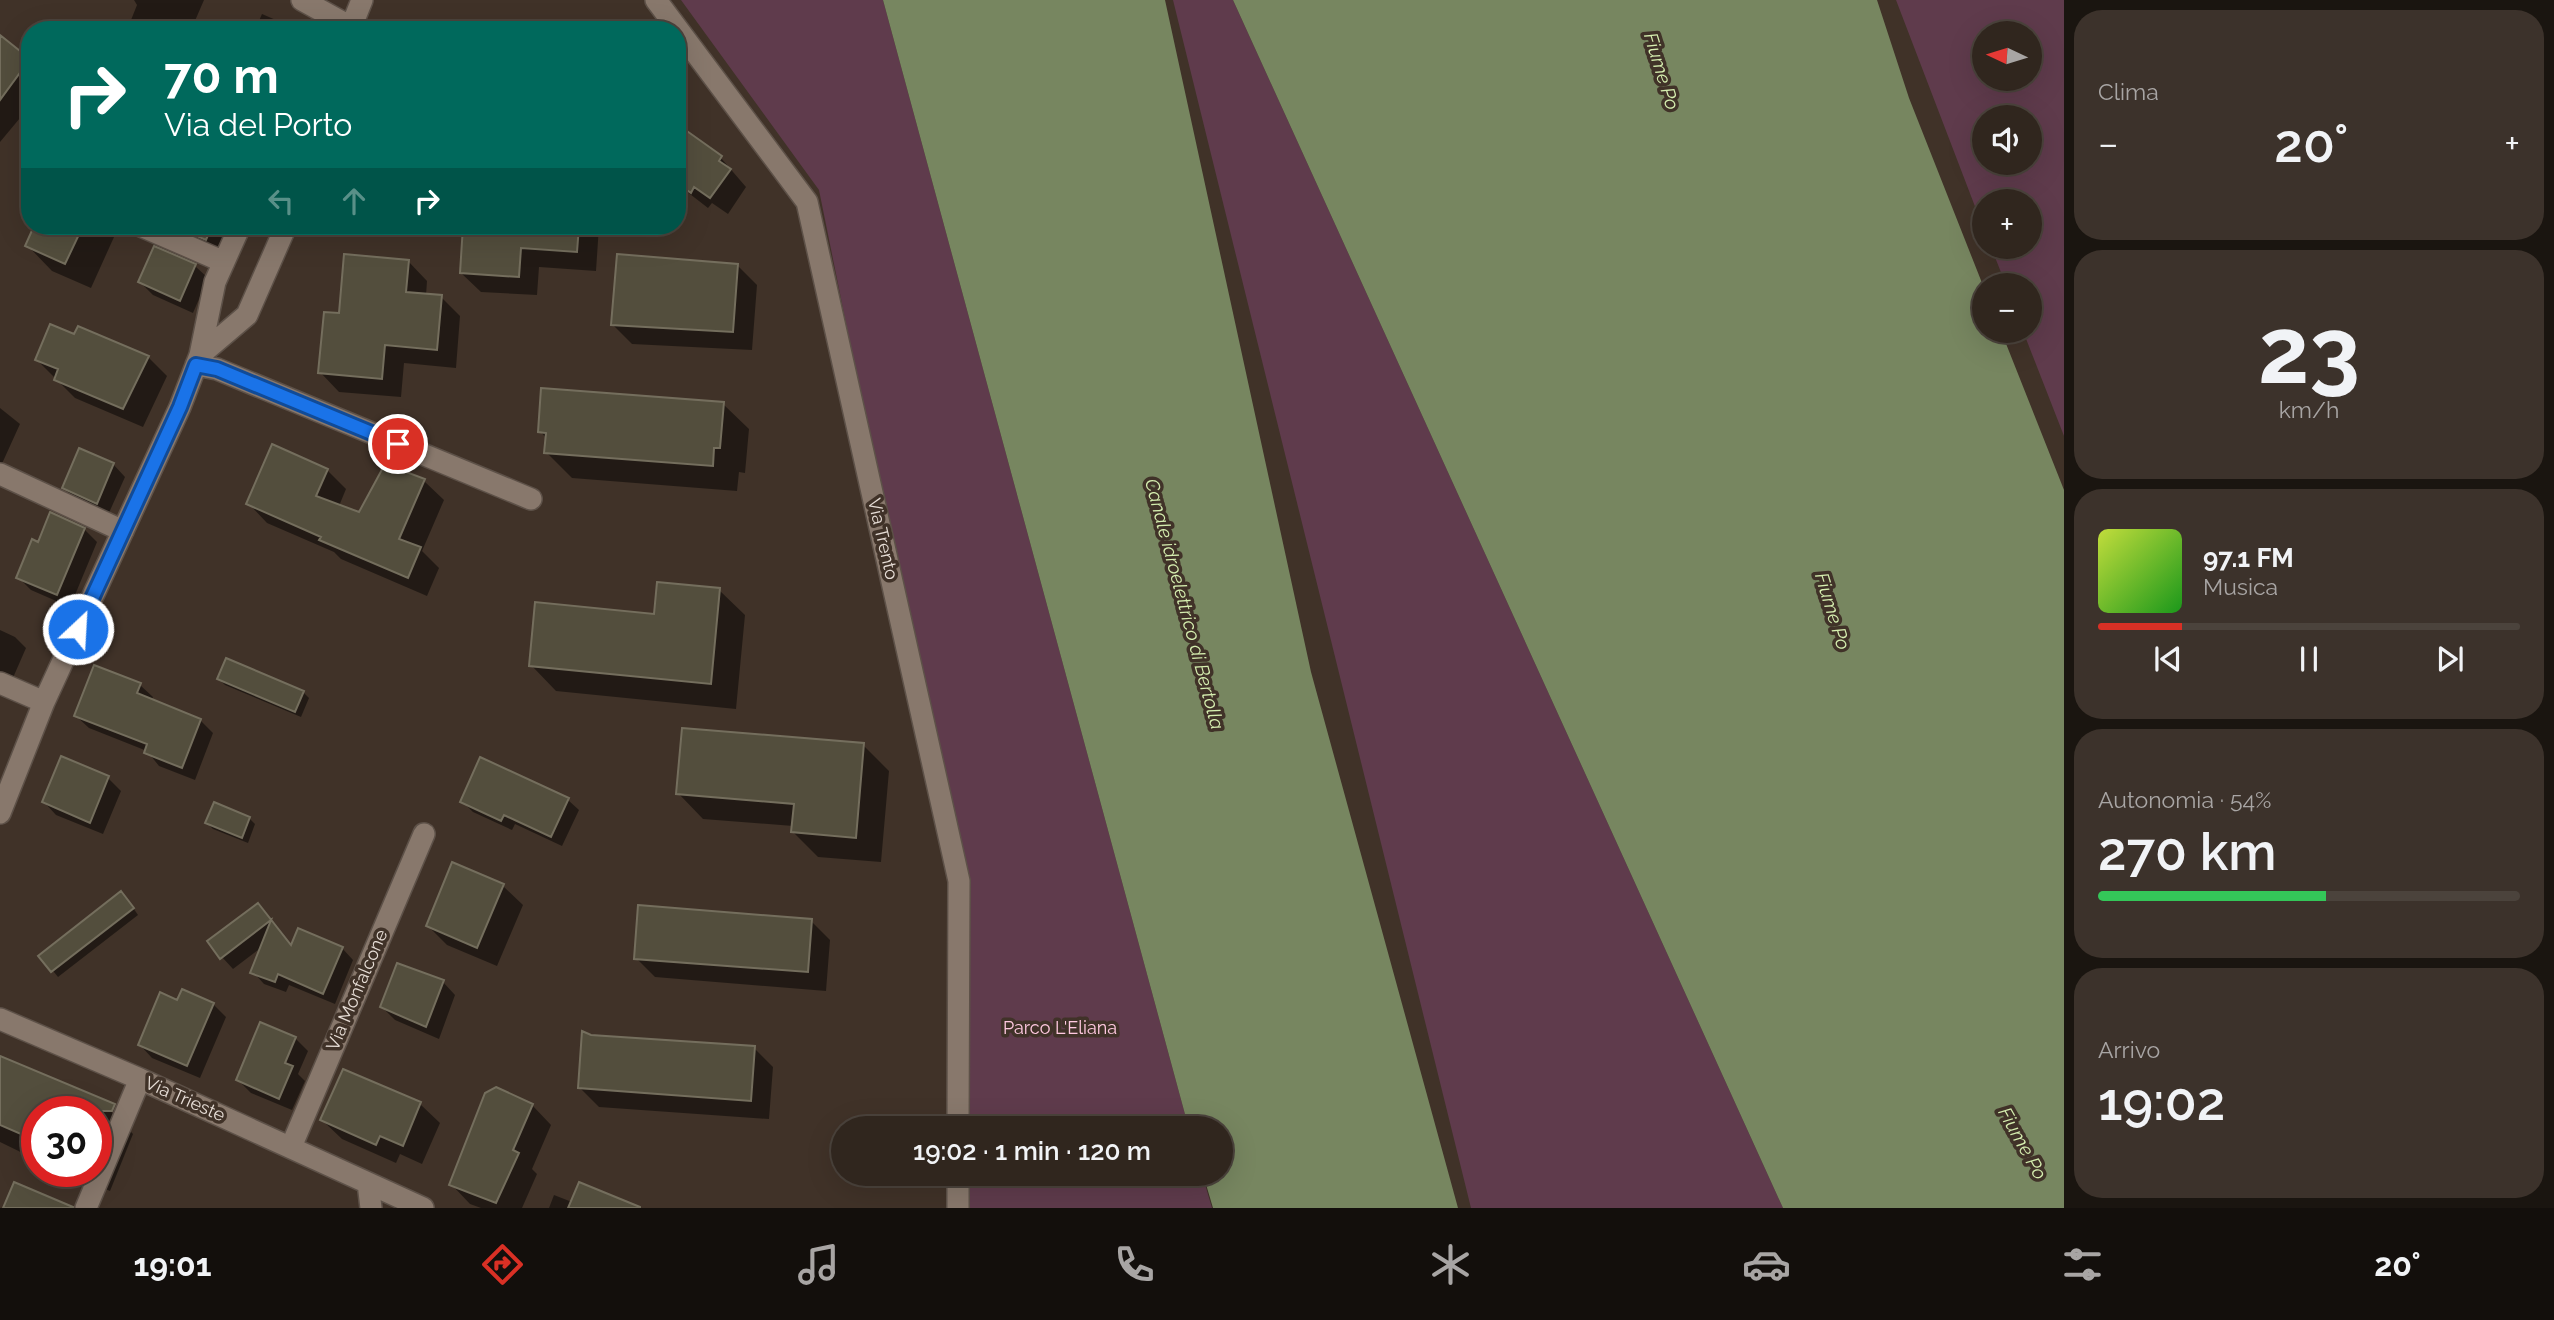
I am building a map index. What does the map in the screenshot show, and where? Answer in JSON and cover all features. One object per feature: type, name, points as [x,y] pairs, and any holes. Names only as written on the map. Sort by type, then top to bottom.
[{"type":"street","points":[[302,0],[336,21]]},
{"type":"street","points":[[353,21],[362,0]]},
{"type":"street","name":"Via Trento","points":[[656,0],[672,21]]},
{"type":"street","name":"Via Trento","points":[[686,40],[807,202],[959,881],[958,1116]]},
{"type":"street","points":[[162,235],[224,262]]},
{"type":"street","points":[[0,813],[44,702],[180,407],[198,360],[215,282],[236,235]]},
{"type":"street","points":[[198,360],[247,315],[282,235]]},
{"type":"street","points":[[215,282],[219,303],[232,309],[251,304]]},
{"type":"street","points":[[198,360],[531,499]]},
{"type":"street","points":[[0,474],[123,531]]},
{"type":"street","points":[[0,682],[44,702]]},
{"type":"street","name":"Via Monfalcone","points":[[290,1147],[424,834]]},
{"type":"street","name":"Via Trieste","points":[[0,1019],[140,1079],[423,1208]]},
{"type":"street","points":[[86,1208],[140,1079]]},
{"type":"street","points":[[368,1183],[371,1208]]},
{"type":"street","points":[[958,1186],[958,1208]]},
{"type":"green space","name":"Parco L'Eliana","points":[[681,0],[883,0],[1185,1116],[960,1116],[959,881],[819,190]]},
{"type":"green space","points":[[1173,0],[1233,0],[1783,1208],[1471,1208]]},
{"type":"green space","points":[[1896,0],[2064,0],[2064,436],[2028,343],[2042,343],[2042,273],[2001,273],[1996,259],[2042,259],[2042,189],[1972,189],[1972,199]]},
{"type":"green space","points":[[960,1186],[1206,1186],[1212,1208],[961,1208]]},
{"type":"water","name":"Canale idroelettrico di Bertolla","points":[[883,0],[1165,0],[1311,672],[1458,1208],[1213,1208],[1207,1186],[1233,1186],[1233,1116],[1185,1116]]},
{"type":"water","name":"Fiume Po","points":[[1233,0],[1877,0],[1909,98],[1978,273],[1972,273],[1972,343],[2006,343],[2064,490],[2064,1208],[1783,1208]]},
{"type":"building","points":[[0,35],[21,52],[21,71],[0,100]]},
{"type":"building","points":[[686,130],[722,156],[719,161],[731,169],[710,198],[694,187],[691,193],[686,189]]},
{"type":"building","points":[[30,235],[79,235],[65,264],[25,246]]},
{"type":"building","points":[[194,235],[208,235],[206,240]]},
{"type":"building","points":[[462,235],[578,235],[577,252],[521,248],[519,277],[460,273]]},
{"type":"building","points":[[154,246],[196,264],[180,301],[138,282]]},
{"type":"building","points":[[344,254],[409,260],[406,292],[442,295],[437,350],[385,345],[382,379],[318,373],[324,312],[339,313]]},
{"type":"building","points":[[617,254],[738,264],[733,332],[611,325]]},
{"type":"building","points":[[50,324],[74,334],[78,326],[149,356],[123,409],[54,380],[58,369],[35,360]]},
{"type":"building","points":[[541,388],[724,402],[720,448],[714,448],[713,466],[544,453],[546,433],[538,432]]},
{"type":"building","points":[[272,444],[328,469],[316,496],[359,512],[385,464],[425,479],[399,539],[421,547],[408,578],[319,540],[321,537],[246,504]]},
{"type":"building","points":[[79,448],[114,463],[97,504],[62,488]]},
{"type":"building","points":[[50,512],[85,528],[57,595],[16,578],[32,539],[38,542]]},
{"type":"building","points":[[657,582],[720,588],[711,684],[529,666],[535,602],[654,614]]},
{"type":"building","points":[[226,658],[304,691],[295,712],[217,679]]},
{"type":"building","points":[[94,665],[141,683],[137,693],[201,719],[182,768],[144,753],[147,744],[74,716]]},
{"type":"building","points":[[682,728],[864,743],[856,838],[791,832],[794,804],[676,794]]},
{"type":"building","points":[[61,756],[109,776],[90,823],[42,802]]},
{"type":"building","points":[[480,757],[569,798],[551,837],[504,815],[501,821],[460,802]]},
{"type":"building","points":[[214,802],[250,817],[242,838],[205,823]]},
{"type":"building","points":[[452,862],[504,884],[477,948],[426,926]]},
{"type":"building","points":[[121,891],[134,908],[51,972],[38,956]]},
{"type":"building","points":[[258,903],[291,945],[298,928],[343,947],[323,994],[278,974],[275,982],[250,973],[271,920],[220,959],[207,941]]},
{"type":"building","points":[[638,905],[812,919],[808,972],[634,959]]},
{"type":"building","points":[[397,963],[444,980],[426,1027],[380,1007]]},
{"type":"building","points":[[182,989],[214,1003],[187,1066],[138,1045],[160,992],[177,1000]]},
{"type":"building","points":[[260,1022],[296,1037],[285,1063],[293,1066],[279,1099],[236,1080]]},
{"type":"building","points":[[582,1031],[591,1035],[755,1046],[751,1101],[578,1088]]},
{"type":"building","points":[[0,1056],[96,1096],[21,1096],[21,1134],[0,1125]]},
{"type":"building","points":[[343,1069],[421,1102],[403,1146],[380,1136],[376,1145],[320,1120]]},
{"type":"building","points":[[496,1087],[533,1104],[513,1150],[519,1153],[496,1203],[449,1185],[485,1093]]},
{"type":"building","points":[[14,1182],[73,1207],[73,1208],[3,1208]]},
{"type":"building","points":[[579,1182],[640,1207],[640,1208],[568,1208]]},
{"type":"route","points":[[78,629],[180,407],[196,365],[217,369],[398,444]]}]
